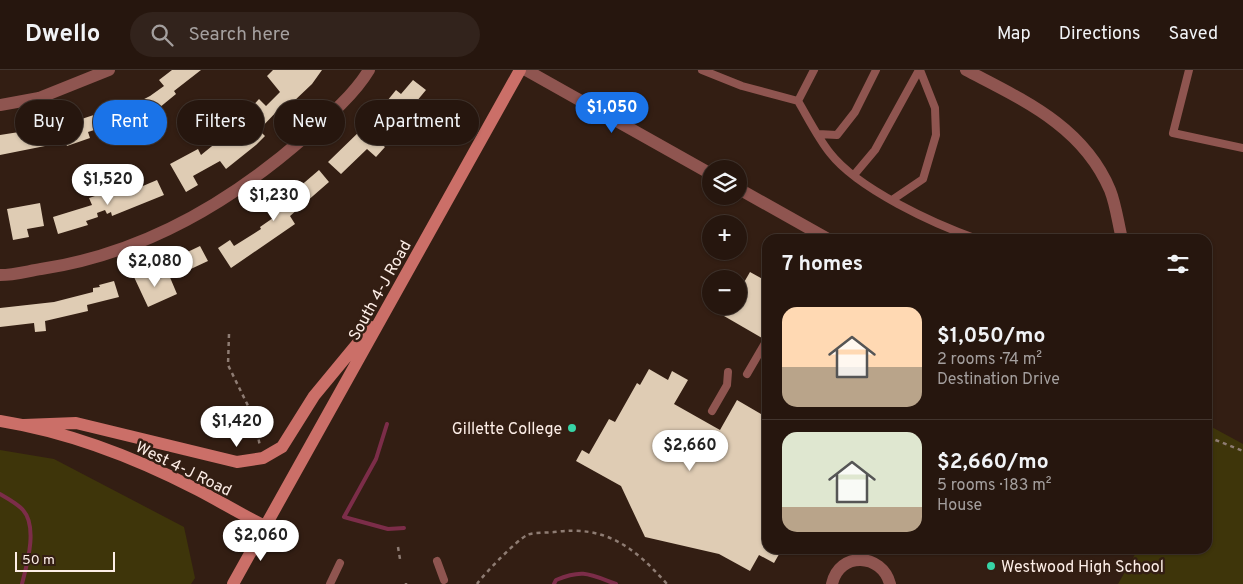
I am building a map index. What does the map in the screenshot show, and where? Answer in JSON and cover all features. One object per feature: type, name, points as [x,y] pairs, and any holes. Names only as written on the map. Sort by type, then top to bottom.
[{"type":"main road","name":"South 4-J Road","points":[[233,584],[520,70]]},
{"type":"main road","points":[[24,425],[76,423],[237,462],[263,458],[282,448],[314,396],[392,302]]},
{"type":"main road","name":"West 4-J Road","points":[[0,421],[24,425],[111,450],[198,490],[265,526]]},
{"type":"street","points":[[0,105],[39,98],[108,70]]},
{"type":"street","points":[[0,275],[64,266],[121,250],[201,214],[276,162],[328,117],[369,70]]},
{"type":"street","points":[[526,70],[702,169]]},
{"type":"street","points":[[966,70],[1046,113],[1071,133],[1094,159],[1111,191],[1121,234]]},
{"type":"street","points":[[747,193],[819,234]]},
{"type":"street","points":[[832,584],[838,570],[850,554]]},
{"type":"street","points":[[845,563],[855,559],[875,562],[883,568],[890,584]]},
{"type":"lane","points":[[702,70],[742,86],[798,101],[830,154],[854,175],[892,200],[962,234]]},
{"type":"lane","points":[[798,101],[814,70]]},
{"type":"lane","points":[[818,134],[837,135],[855,112],[876,70]]},
{"type":"lane","points":[[854,175],[875,150],[920,70]]},
{"type":"lane","points":[[892,200],[923,179],[936,135],[935,108],[920,70]]},
{"type":"lane","points":[[1189,70],[1173,133],[1243,148]]},
{"type":"lane","points":[[747,374],[762,348]]},
{"type":"lane","points":[[712,411],[727,384],[728,372]]},
{"type":"lane","points":[[437,560],[444,580]]},
{"type":"lane","points":[[330,584],[340,563]]},
{"type":"path","points":[[229,334],[228,365],[254,418],[261,450]]},
{"type":"path","points":[[1212,439],[1243,451]]},
{"type":"path","points":[[477,584],[527,535],[582,530],[599,533],[616,540],[634,552],[667,584]]},
{"type":"path","points":[[398,547],[400,559]]},
{"type":"shaded area","points":[[1212,427],[1243,444],[1243,584],[1118,584],[1135,554],[1212,554]]},
{"type":"shaded area","points":[[0,450],[54,459],[184,527],[195,578],[191,584],[0,584]]},
{"type":"building","points":[[172,70],[201,70],[174,91],[176,94],[167,101],[142,100],[164,86],[159,80]]},
{"type":"building","points":[[273,70],[322,70],[312,84],[295,100],[274,100],[274,114],[264,125],[264,104],[266,106],[280,92],[267,76]]},
{"type":"building","points":[[413,80],[426,90],[418,100],[388,100],[396,90],[401,94]]},
{"type":"building","points":[[93,115],[93,130],[88,132],[90,138],[83,140],[83,119]]},
{"type":"building","points":[[15,133],[15,145],[50,145],[0,155],[0,135]]},
{"type":"building","points":[[355,136],[355,145],[382,145],[385,147],[376,157],[367,149],[341,174],[328,162]]},
{"type":"building","points":[[213,145],[256,145],[226,169],[220,161],[193,176],[198,185],[186,192],[170,164],[198,149],[201,155]]},
{"type":"building","points":[[319,170],[329,182],[290,216],[295,224],[231,268],[218,248],[230,240],[234,246],[261,229],[260,227],[273,218],[270,214],[293,198],[291,194]]},
{"type":"building","points":[[157,180],[164,195],[112,216],[111,212],[107,214],[105,210],[97,213],[98,217],[86,221],[88,225],[58,234],[53,217],[92,205],[89,198],[122,187],[124,194]]},
{"type":"building","points":[[40,203],[44,226],[27,229],[29,237],[13,240],[7,209]]},
{"type":"building","points":[[200,246],[208,261],[180,274],[173,259]]},
{"type":"building","points":[[150,270],[154,281],[169,275],[177,294],[148,307],[134,277]]},
{"type":"building","points":[[750,272],[762,279],[762,338],[724,316],[747,315],[747,277]]},
{"type":"building","points":[[114,281],[119,297],[87,305],[88,311],[45,321],[46,331],[35,332],[34,323],[0,327],[0,308],[54,302],[93,292],[93,288]]},
{"type":"building","points":[[649,369],[668,380],[672,371],[688,380],[674,404],[720,430],[737,400],[762,415],[762,554],[779,554],[774,563],[759,555],[750,571],[719,554],[645,537],[621,486],[576,461],[582,450],[589,454],[609,419],[615,422],[637,383],[640,385]]},
{"type":"waterway","points":[[387,424],[376,459],[344,517],[388,529],[404,528]]},
{"type":"waterway","points":[[0,494],[23,510],[30,526],[30,546],[22,584]]},
{"type":"waterway","points":[[554,584],[556,580],[580,574],[592,575],[616,584]]},
{"type":"place","name":"Gillette College","points":[[572,428]]},
{"type":"place","name":"Westwood High School","points":[[991,566]]}]
